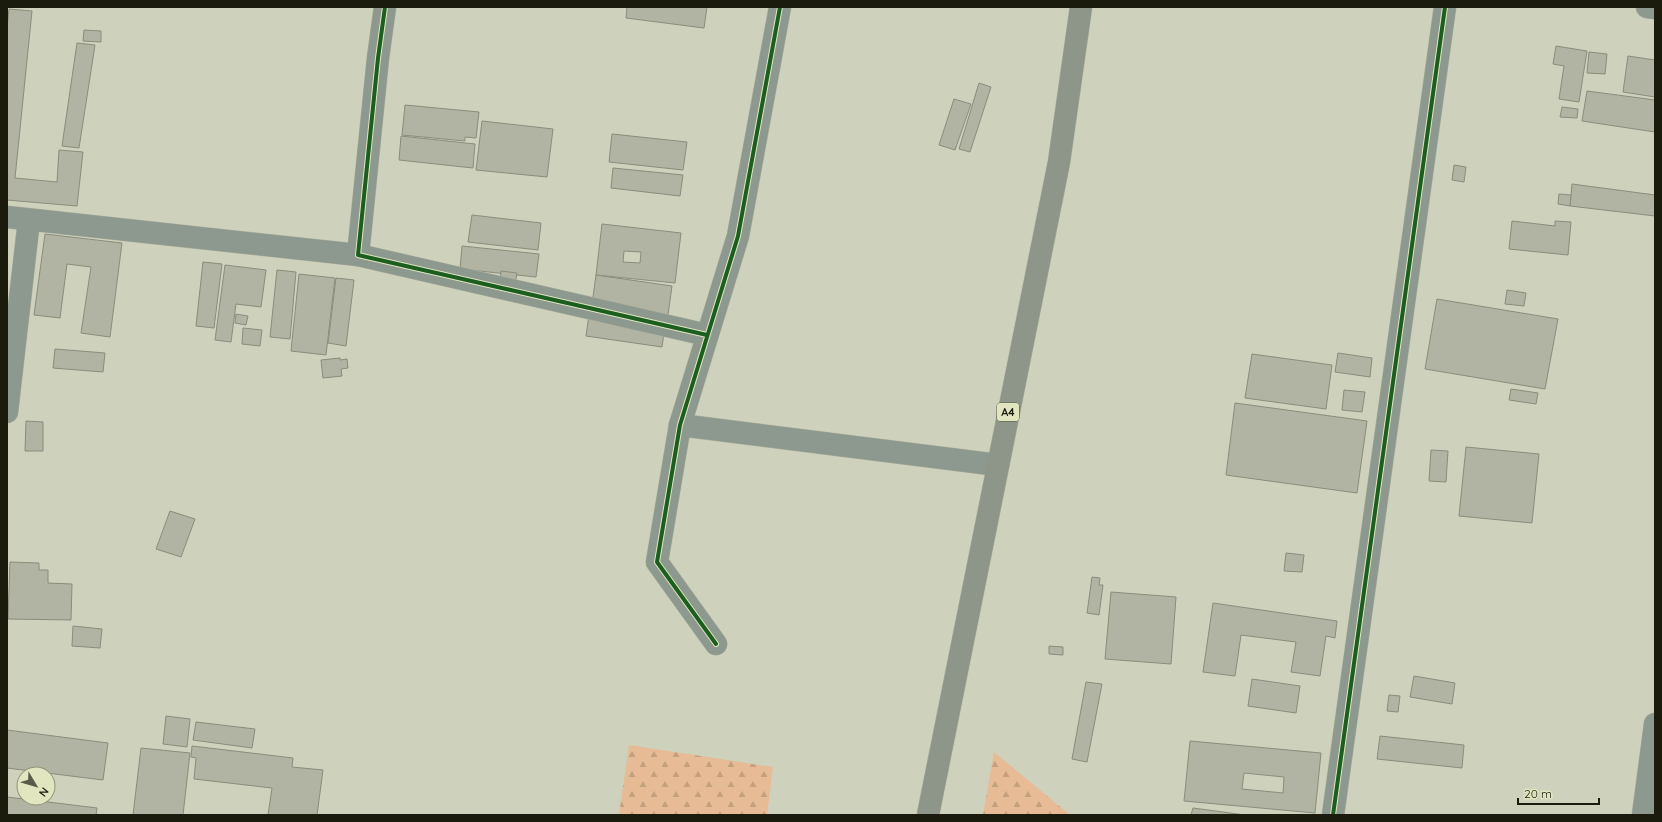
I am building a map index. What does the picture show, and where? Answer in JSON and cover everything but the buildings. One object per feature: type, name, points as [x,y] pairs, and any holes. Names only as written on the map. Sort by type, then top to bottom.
[{"type":"highway","name":"A4","points":[[928,815],[1058,162],[1081,7]]},
{"type":"street","points":[[358,255],[378,58],[385,7]]},
{"type":"street","points":[[716,644],[657,562],[680,425],[738,236],[780,7]]},
{"type":"street","points":[[1333,815],[1445,7]]},
{"type":"street","points":[[1647,7],[1655,8]]},
{"type":"street","points":[[7,217],[358,255],[708,335]]},
{"type":"street","points":[[7,412],[29,220]]},
{"type":"street","points":[[680,425],[998,464]]},
{"type":"street","points":[[1643,815],[1655,724]]},
{"type":"green space","points":[[629,745],[773,767],[767,815],[619,815]]},
{"type":"green space","points":[[994,752],[1070,815],[983,815]]},
{"type":"cycle path","points":[[385,7],[378,58],[358,255],[707,335]]},
{"type":"cycle path","points":[[716,644],[657,562],[680,425],[738,236],[780,7]]},
{"type":"cycle path","points":[[1333,815],[1445,7]]}]
